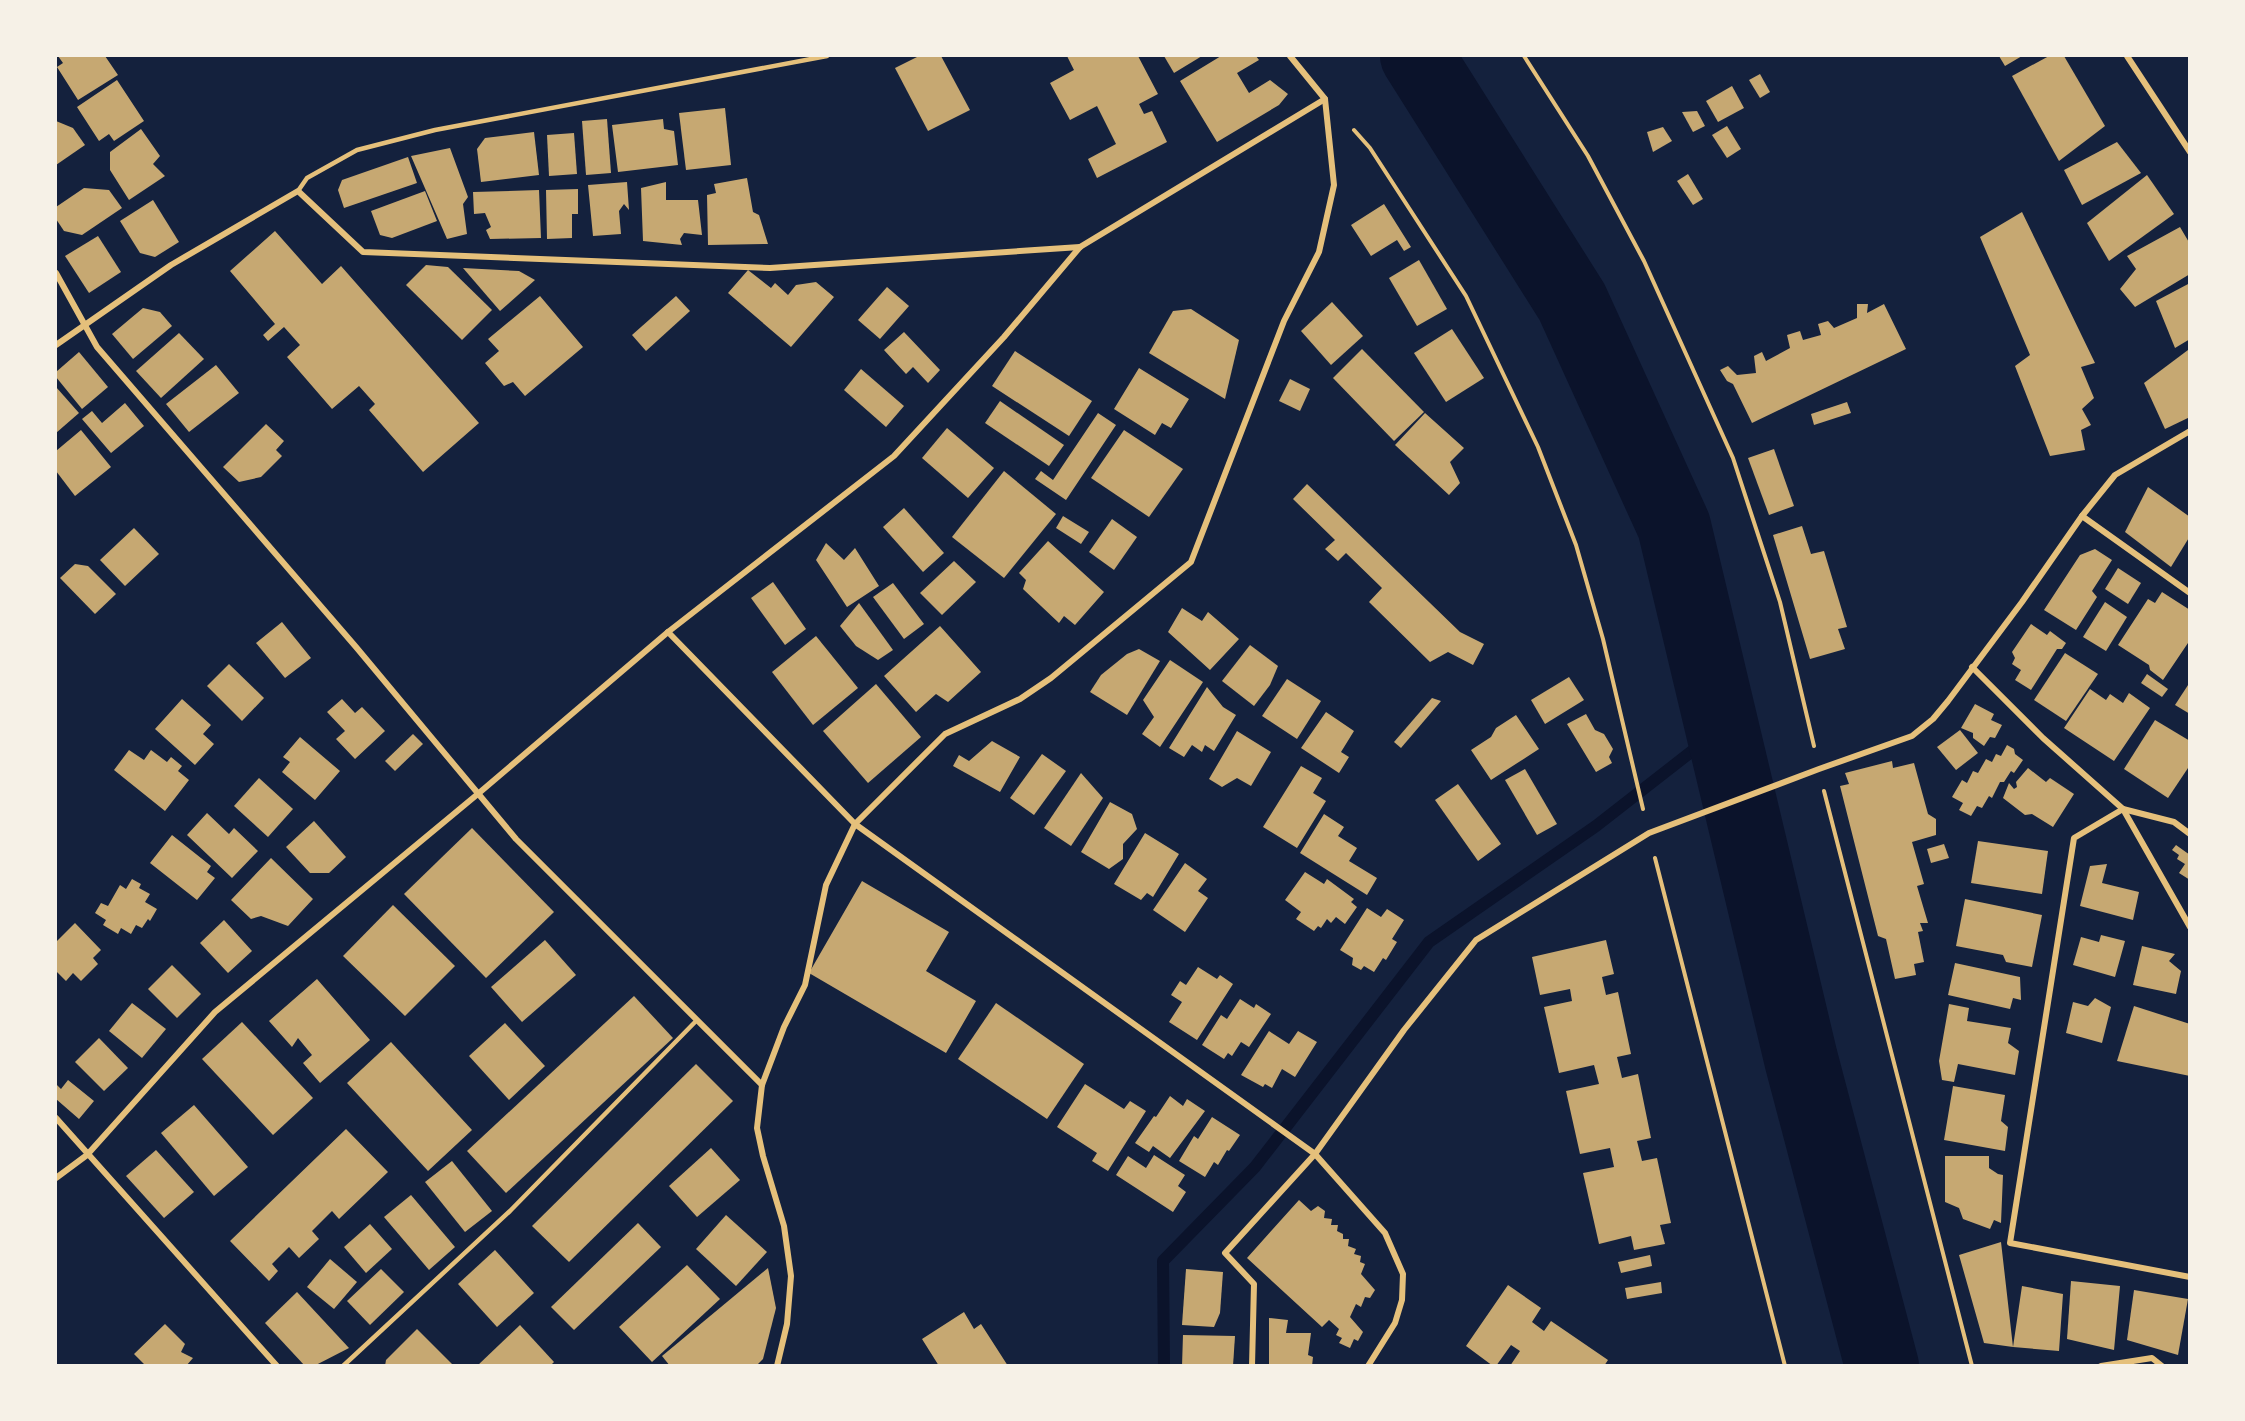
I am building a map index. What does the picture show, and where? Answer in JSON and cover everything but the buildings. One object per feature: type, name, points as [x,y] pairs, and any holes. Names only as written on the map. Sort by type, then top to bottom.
[{"type":"street","points":[[777,1365],[787,1324],[791,1276],[784,1226],[765,1164],[757,1128],[762,1084],[784,1027],[805,985],[826,885],[855,824],[945,734],[1020,699],[1051,678],[1191,562],[1284,321],[1319,252],[1334,185],[1325,99],[1290,56]]},
{"type":"street","points":[[2127,56],[2190,152]]},
{"type":"street","points":[[56,1178],[87,1155],[215,1012],[479,793],[668,632],[894,456],[1004,337],[1080,247],[1325,99]]},
{"type":"street","points":[[56,345],[171,265],[298,192],[363,252],[770,268],[1080,247]]},
{"type":"street","points":[[56,273],[97,346],[524,848],[762,1084]]},
{"type":"street","points":[[1252,1365],[1254,1284],[1225,1253],[1315,1154],[1404,1030],[1476,940],[1649,833],[1912,736],[1933,719],[2022,602],[2082,516],[2115,476],[2190,431]]},
{"type":"street","points":[[2082,516],[2190,593]]},
{"type":"street","points":[[668,632],[855,824],[1315,1154],[1385,1233],[1404,1274],[1402,1300],[1395,1323],[1368,1365]]},
{"type":"street","points":[[1972,668],[2043,738],[2123,809],[2190,927]]},
{"type":"street","points":[[2190,834],[2174,822],[2123,809],[2074,838],[2010,1243],[2190,1277]]},
{"type":"street","points":[[56,1118],[277,1365]]},
{"type":"street","points":[[2102,1365],[2152,1358],[2162,1365]]},
{"type":"lane","points":[[298,192],[307,178],[357,150],[435,130],[827,56]]},
{"type":"lane","points":[[343,1365],[510,1211],[696,1020]]},
{"type":"path","points":[[1524,56],[1588,156],[1644,261],[1732,458],[1780,602],[1819,769],[1972,1365]]},
{"type":"path","points":[[1325,99],[1370,148],[1466,296],[1538,447],[1576,545],[1604,639],[1649,833],[1785,1365]]},
{"type":"waterway","points":[[1417,56],[1572,302],[1674,526],[1801,1059],[1882,1366]]},
{"type":"waterway","points":[[1164,1366],[1163,1261],[1255,1167],[1429,942],[1596,826],[1723,727]]}]
